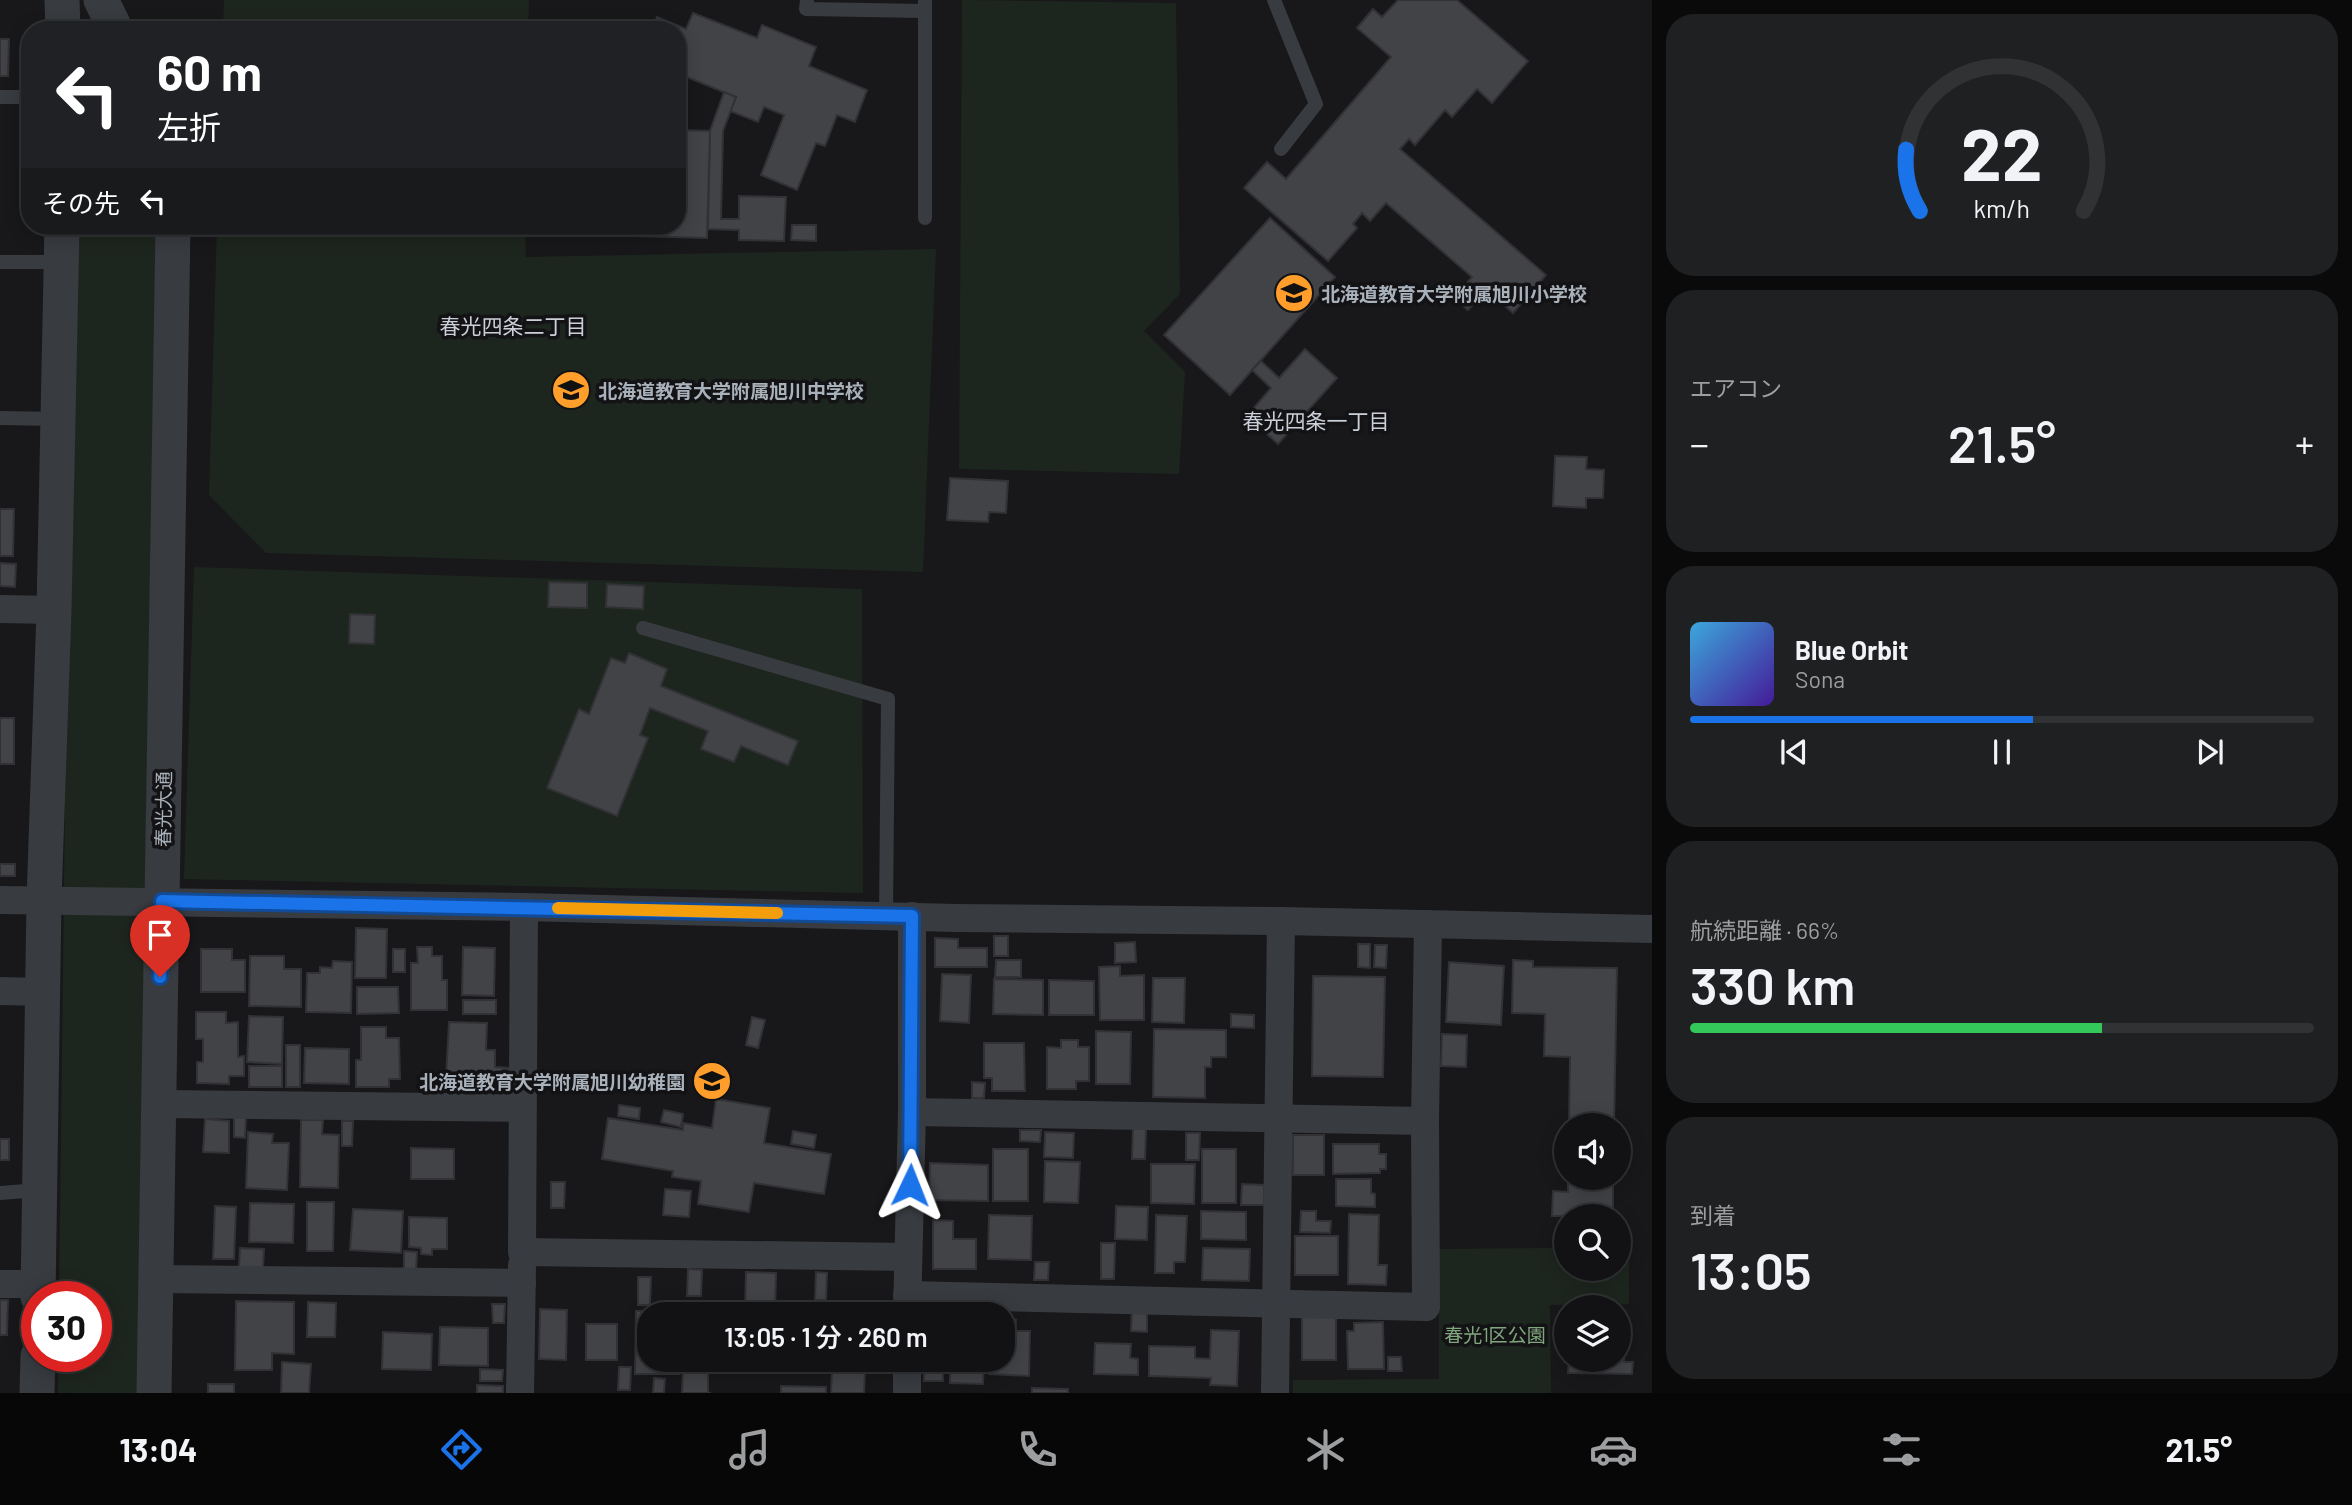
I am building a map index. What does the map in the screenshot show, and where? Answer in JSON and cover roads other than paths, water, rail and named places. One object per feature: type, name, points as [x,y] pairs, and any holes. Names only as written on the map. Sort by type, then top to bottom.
[{"type":"street","points":[[62,0],[63,21]]},
{"type":"street","points":[[101,0],[112,21]]},
{"type":"street","points":[[39,1281],[44,900],[54,610],[62,235]]},
{"type":"street","name":"春光大通","points":[[154,1393],[173,235]]},
{"type":"street","points":[[0,609],[54,610]]},
{"type":"street","points":[[0,900],[524,907],[1652,929]]},
{"type":"street","points":[[520,1393],[524,907]]},
{"type":"street","points":[[899,916],[912,1112],[907,1302]]},
{"type":"street","points":[[1275,1393],[1281,921]]},
{"type":"street","points":[[1015,1304],[1277,1303],[1426,1307],[1428,925]]},
{"type":"street","points":[[0,991],[43,992]]},
{"type":"street","points":[[159,1104],[522,1108]]},
{"type":"street","points":[[912,1112],[1425,1121]]},
{"type":"street","points":[[522,1252],[908,1257]]},
{"type":"street","points":[[157,1279],[522,1283]]},
{"type":"street","points":[[0,1284],[21,1288]]},
{"type":"street","points":[[37,1393],[38,1372]]},
{"type":"street","points":[[907,1372],[907,1393]]},
{"type":"lane","points":[[807,0],[806,9],[925,5],[925,218]]},
{"type":"lane","points":[[1274,0],[1316,104],[1281,149]]},
{"type":"lane","points":[[0,97],[21,97]]},
{"type":"lane","points":[[0,262],[62,262]]},
{"type":"lane","points":[[0,418],[58,419]]},
{"type":"lane","points":[[643,628],[888,699],[899,916]]},
{"type":"lane","points":[[0,1194],[40,1190]]},
{"type":"place","name":"北海道教育大学附属旭川小学校","points":[[1294,293]]},
{"type":"place","name":"北海道教育大学附属旭川中学校","points":[[571,390]]},
{"type":"place","name":"北海道教育大学附属旭川幼稚園","points":[[712,1081]]},
{"type":"district","name":"春光四条二丁目","points":[[513,325]]},
{"type":"district","name":"春光四条一丁目","points":[[1316,420]]},
{"type":"park label","name":"春光1区公園","points":[[1495,1334]]}]
